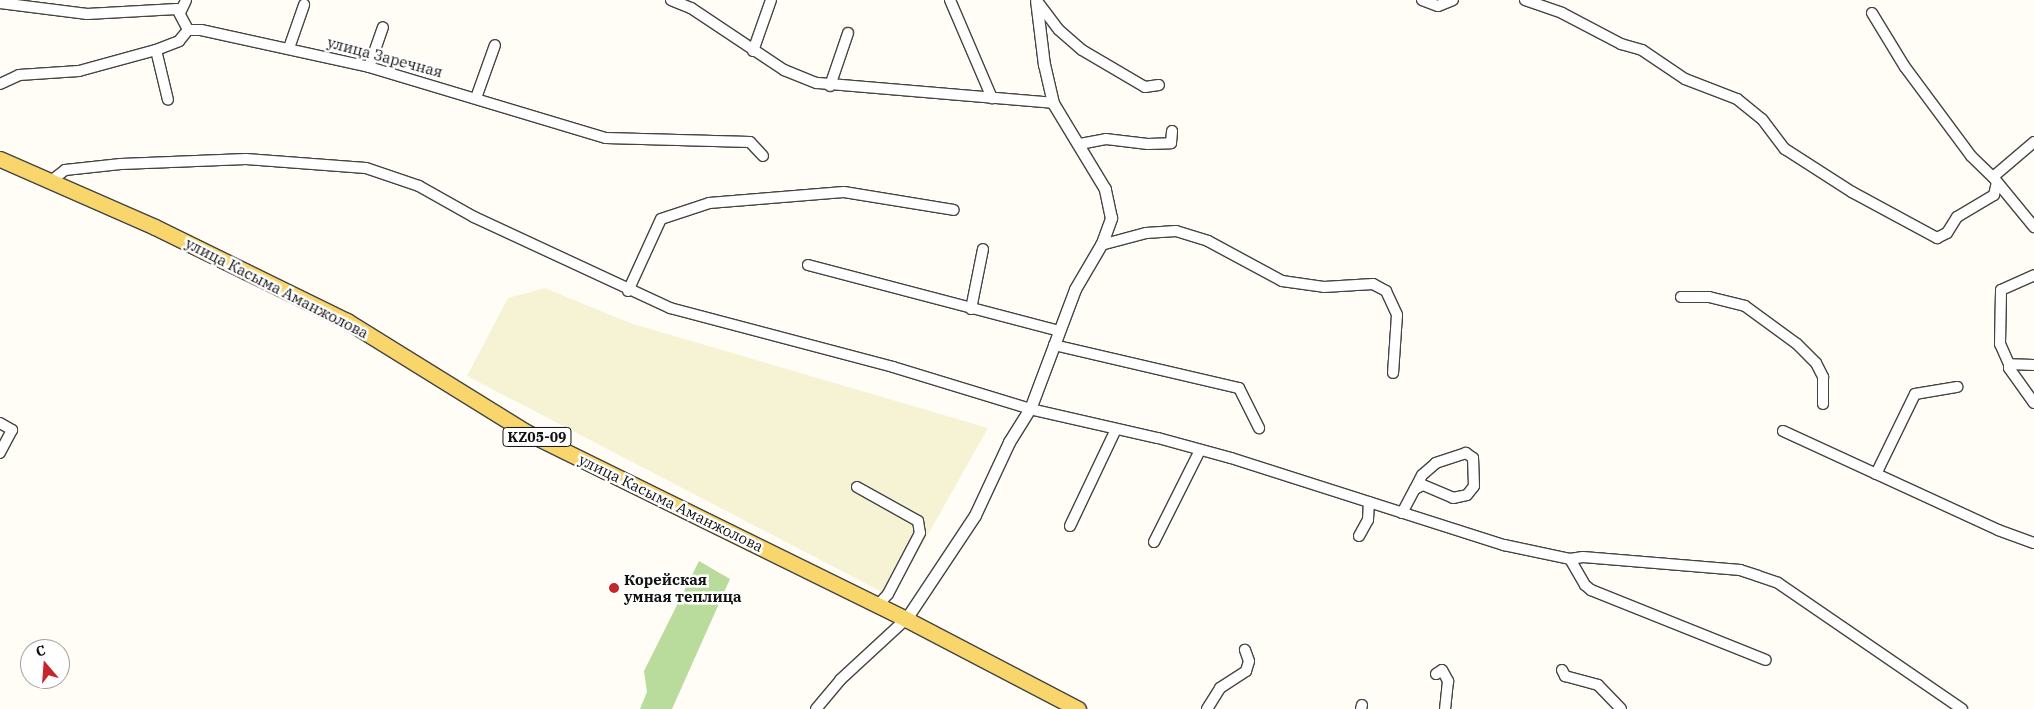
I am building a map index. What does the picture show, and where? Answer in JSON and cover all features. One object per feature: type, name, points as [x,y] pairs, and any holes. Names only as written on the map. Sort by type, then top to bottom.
[{"type":"main road","name":"улица Касыма Аманжолова","points":[[0,159],[155,227],[347,321],[526,432],[906,619],[1078,709]]},
{"type":"street","points":[[180,13],[186,0]]},
{"type":"street","points":[[671,0],[691,8],[753,51],[800,78],[830,86],[1053,103]]},
{"type":"street","points":[[753,51],[771,0]]},
{"type":"street","points":[[950,0],[992,98]]},
{"type":"street","points":[[1422,0],[1438,6],[1453,0]]},
{"type":"street","points":[[1525,0],[1562,13],[1608,38],[1642,50],[1684,79],[1737,99],[1762,119],[1785,149],[1852,192],[1937,238],[1947,233],[1957,217],[1994,195],[1995,180],[2034,142]]},
{"type":"street","points":[[1036,1],[1059,30],[1082,50],[1145,87],[1154,88],[1159,85]]},
{"type":"street","points":[[816,709],[840,680],[906,619],[975,515],[1009,442],[1030,409],[1075,289],[1101,245],[1111,218],[1110,204],[1080,144],[1053,103],[1044,65],[1036,1]]},
{"type":"street","points":[[0,3],[87,14],[170,9],[180,13],[188,30],[179,41],[156,50],[79,72],[19,76],[0,84]]},
{"type":"street","points":[[289,48],[304,5]]},
{"type":"street","points":[[1872,13],[1905,68],[1971,156],[1995,180],[2034,227]]},
{"type":"street","points":[[369,67],[383,27]]},
{"type":"street","name":"улица Заречная","points":[[188,30],[289,48],[369,67],[606,138],[750,142],[763,156]]},
{"type":"street","points":[[830,86],[848,33]]},
{"type":"street","points":[[476,98],[496,45]]},
{"type":"street","points":[[156,50],[168,100]]},
{"type":"street","points":[[1080,144],[1106,139],[1148,144],[1171,142],[1172,131]]},
{"type":"street","points":[[51,181],[65,170],[120,164],[227,160],[366,168],[419,186],[474,218],[628,291],[670,308],[893,367],[1030,409],[1200,450],[1504,545],[1570,559],[1583,557],[1740,570],[1765,578],[1778,583],[1962,709]]},
{"type":"street","points":[[628,291],[661,219],[709,203],[844,192],[954,210]]},
{"type":"street","points":[[1101,245],[1146,233],[1176,231],[1208,241],[1282,281],[1324,287],[1373,284],[1386,291],[1397,315],[1393,374]]},
{"type":"street","points":[[971,309],[983,249]]},
{"type":"street","points":[[808,265],[1060,331]]},
{"type":"street","points":[[2034,276],[2001,290],[2000,344],[2002,354],[2017,381],[2034,403]]},
{"type":"street","points":[[1681,297],[1710,297],[1745,306],[1797,344],[1816,363],[1823,377],[1823,404]]},
{"type":"street","points":[[1054,345],[1138,362],[1239,388],[1259,428]]},
{"type":"street","points":[[2009,364],[2034,365]]},
{"type":"street","points":[[1876,474],[1915,394],[1957,387]]},
{"type":"street","points":[[0,423],[12,430],[0,453]]},
{"type":"street","points":[[1070,526],[1116,429]]},
{"type":"street","points":[[1783,431],[1998,530],[2034,542]]},
{"type":"street","points":[[1154,542],[1200,450]]},
{"type":"street","points":[[1402,513],[1422,475],[1436,463],[1466,453],[1473,458],[1474,486],[1467,495],[1453,498],[1428,485],[1415,489]]},
{"type":"street","points":[[857,487],[918,521],[920,533],[888,594],[878,605]]},
{"type":"street","points":[[1359,536],[1368,520],[1370,502]]},
{"type":"street","points":[[1570,559],[1585,585],[1592,590],[1766,660]]},
{"type":"street","points":[[1207,709],[1220,688],[1246,671],[1249,661],[1245,650]]},
{"type":"street","points":[[1436,674],[1442,670],[1448,681],[1445,709]]},
{"type":"street","points":[[1562,670],[1565,676],[1598,685],[1621,709]]},
{"type":"shaded area","points":[[545,288],[630,323],[988,428],[891,600],[878,590],[467,376],[508,298]]},
{"type":"green space","points":[[699,561],[730,579],[672,709],[640,709],[647,692],[644,671]]},
{"type":"place","name":"Корейская умная теплица","points":[[614,588]]}]
